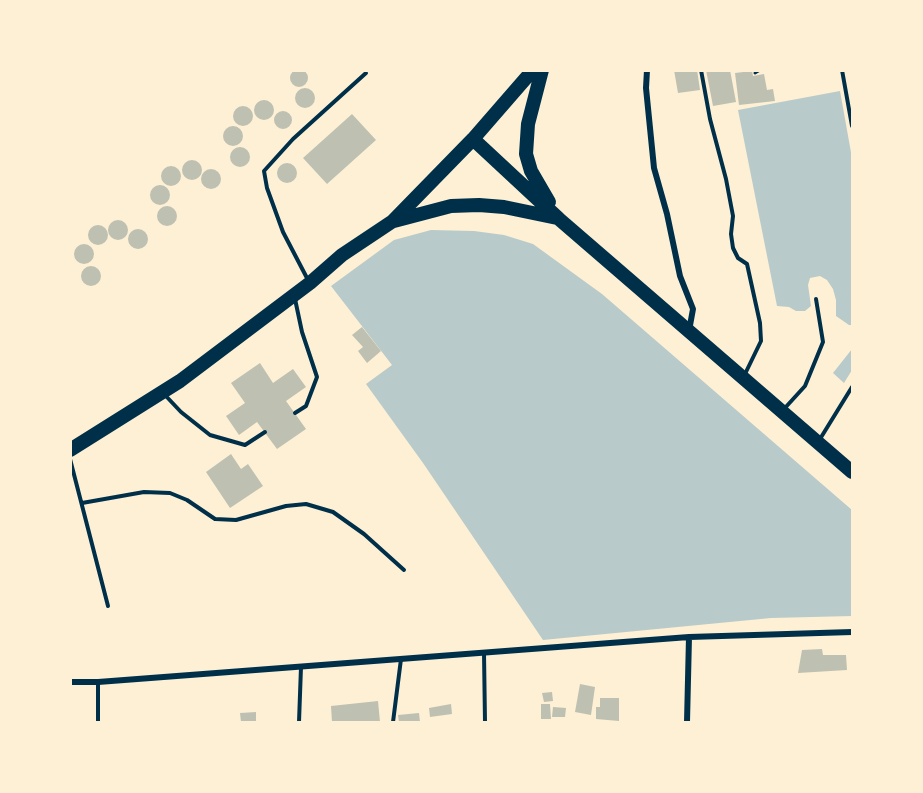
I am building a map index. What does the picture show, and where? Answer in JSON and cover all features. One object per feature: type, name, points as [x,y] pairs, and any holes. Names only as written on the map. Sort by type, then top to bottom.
[{"type":"main road","points":[[70,450],[180,381],[310,283],[342,255],[393,221],[472,139],[533,70]]},
{"type":"main road","points":[[542,70],[528,124],[526,154],[537,184],[559,219]]},
{"type":"main road","points":[[472,139],[559,219],[852,472]]},
{"type":"main road","points":[[393,221],[451,206],[480,205],[504,207],[559,219]]},
{"type":"street","points":[[647,70],[647,97],[654,168],[681,276],[693,309],[689,331]]},
{"type":"street","points":[[70,682],[99,682],[689,637],[852,632]]},
{"type":"street","points":[[687,723],[689,637]]},
{"type":"lane","points":[[701,70],[710,119],[728,188],[732,216],[730,234],[733,248],[738,258],[747,264],[760,323],[761,341],[743,378]]},
{"type":"lane","points":[[842,70],[852,126]]},
{"type":"lane","points":[[310,283],[283,232],[267,188],[264,171],[293,139],[366,72]]},
{"type":"lane","points":[[294,294],[302,332],[317,377],[306,406],[295,413]]},
{"type":"lane","points":[[782,411],[805,386],[823,342],[816,299]]},
{"type":"lane","points":[[818,442],[852,387]]},
{"type":"lane","points":[[161,392],[181,412],[210,435],[245,445],[265,432]]},
{"type":"lane","points":[[70,459],[108,606]]},
{"type":"lane","points":[[82,503],[144,492],[170,493],[188,500],[215,519],[236,520],[286,506],[306,504],[333,512],[364,534],[404,570]]},
{"type":"lane","points":[[484,653],[484,723]]},
{"type":"lane","points":[[393,723],[401,658]]},
{"type":"lane","points":[[299,723],[302,666]]},
{"type":"lane","points":[[98,723],[99,682]]},
{"type":"path","points":[[755,73],[760,70]]},
{"type":"shaded area","points":[[840,91],[852,158],[852,325],[836,316],[833,289],[827,280],[820,276],[810,278],[808,285],[811,306],[805,311],[777,306],[738,110]]},
{"type":"shaded area","points":[[431,230],[474,231],[504,235],[533,244],[602,294],[852,510],[852,616],[771,618],[543,640],[423,463],[366,384],[392,365],[331,286],[394,240]]},
{"type":"shaded area","points":[[852,349],[852,370],[844,383],[833,373]]},
{"type":"building","points":[[295,69],[303,69],[308,74],[306,85],[295,87],[290,82],[290,74]]},
{"type":"building","points":[[674,70],[697,70],[700,90],[678,93]]},
{"type":"building","points":[[706,70],[730,70],[736,102],[713,106]]},
{"type":"building","points":[[752,71],[753,76],[764,74],[767,90],[773,89],[775,101],[739,105],[735,73]]},
{"type":"building","points":[[305,88],[312,91],[315,98],[312,105],[305,108],[298,105],[295,98],[298,91]]},
{"type":"building","points":[[264,100],[271,103],[274,110],[271,117],[264,120],[257,117],[254,110],[257,103]]},
{"type":"building","points":[[243,106],[250,109],[253,116],[250,123],[243,126],[236,123],[233,116],[236,109]]},
{"type":"building","points":[[279,111],[287,111],[292,116],[290,127],[279,129],[274,124],[274,116]]},
{"type":"building","points":[[352,114],[376,140],[327,184],[303,158]]},
{"type":"building","points":[[233,126],[240,129],[243,136],[240,143],[233,146],[226,143],[223,136],[226,129]]},
{"type":"building","points":[[240,147],[247,150],[250,157],[247,164],[240,167],[233,164],[230,157],[233,150]]},
{"type":"building","points":[[192,160],[199,163],[202,170],[199,177],[192,180],[185,177],[182,170],[185,163]]},
{"type":"building","points":[[287,163],[294,166],[297,173],[294,180],[287,183],[280,180],[277,173],[280,166]]},
{"type":"building","points":[[171,166],[178,169],[181,176],[178,183],[171,186],[164,183],[161,176],[164,169]]},
{"type":"building","points":[[211,169],[218,172],[221,179],[218,186],[211,189],[204,186],[201,179],[204,172]]},
{"type":"building","points":[[160,185],[167,188],[170,195],[167,202],[160,205],[153,202],[150,195],[153,188]]},
{"type":"building","points":[[167,206],[174,209],[177,216],[174,223],[167,226],[160,223],[157,216],[160,209]]},
{"type":"building","points":[[118,220],[125,223],[128,230],[125,237],[118,240],[111,237],[108,230],[111,223]]},
{"type":"building","points":[[98,225],[105,228],[108,235],[105,242],[98,245],[91,242],[88,235],[91,228]]},
{"type":"building","points":[[138,229],[145,232],[148,239],[145,246],[138,249],[131,246],[128,239],[131,232]]},
{"type":"building","points":[[84,244],[91,247],[94,254],[91,261],[84,264],[77,261],[74,254],[77,247]]},
{"type":"building","points":[[91,266],[98,269],[101,276],[98,283],[91,286],[84,283],[81,276],[84,269]]},
{"type":"building","points":[[362,327],[381,351],[367,363],[358,351],[363,347],[352,335]]},
{"type":"building","points":[[260,363],[273,383],[293,369],[306,387],[286,401],[306,429],[277,449],[257,422],[239,435],[226,416],[245,403],[231,383]]},
{"type":"building","points":[[231,454],[241,469],[248,464],[263,486],[230,508],[206,472]]},
{"type":"building","points":[[822,649],[823,655],[846,655],[847,670],[798,673],[802,650]]},
{"type":"building","points":[[580,684],[595,687],[591,715],[575,712]]},
{"type":"building","points":[[552,692],[553,701],[544,702],[542,693]]},
{"type":"building","points":[[600,698],[619,698],[619,721],[596,719],[596,707],[600,707]]},
{"type":"building","points":[[378,701],[380,722],[332,722],[331,706]]},
{"type":"building","points":[[451,704],[452,714],[430,717],[429,708]]},
{"type":"building","points":[[541,704],[550,704],[551,719],[541,719]]},
{"type":"building","points":[[553,707],[566,708],[565,717],[552,717]]},
{"type":"building","points":[[256,712],[256,722],[241,722],[240,713]]},
{"type":"building","points":[[419,713],[420,722],[399,722],[398,715]]}]
